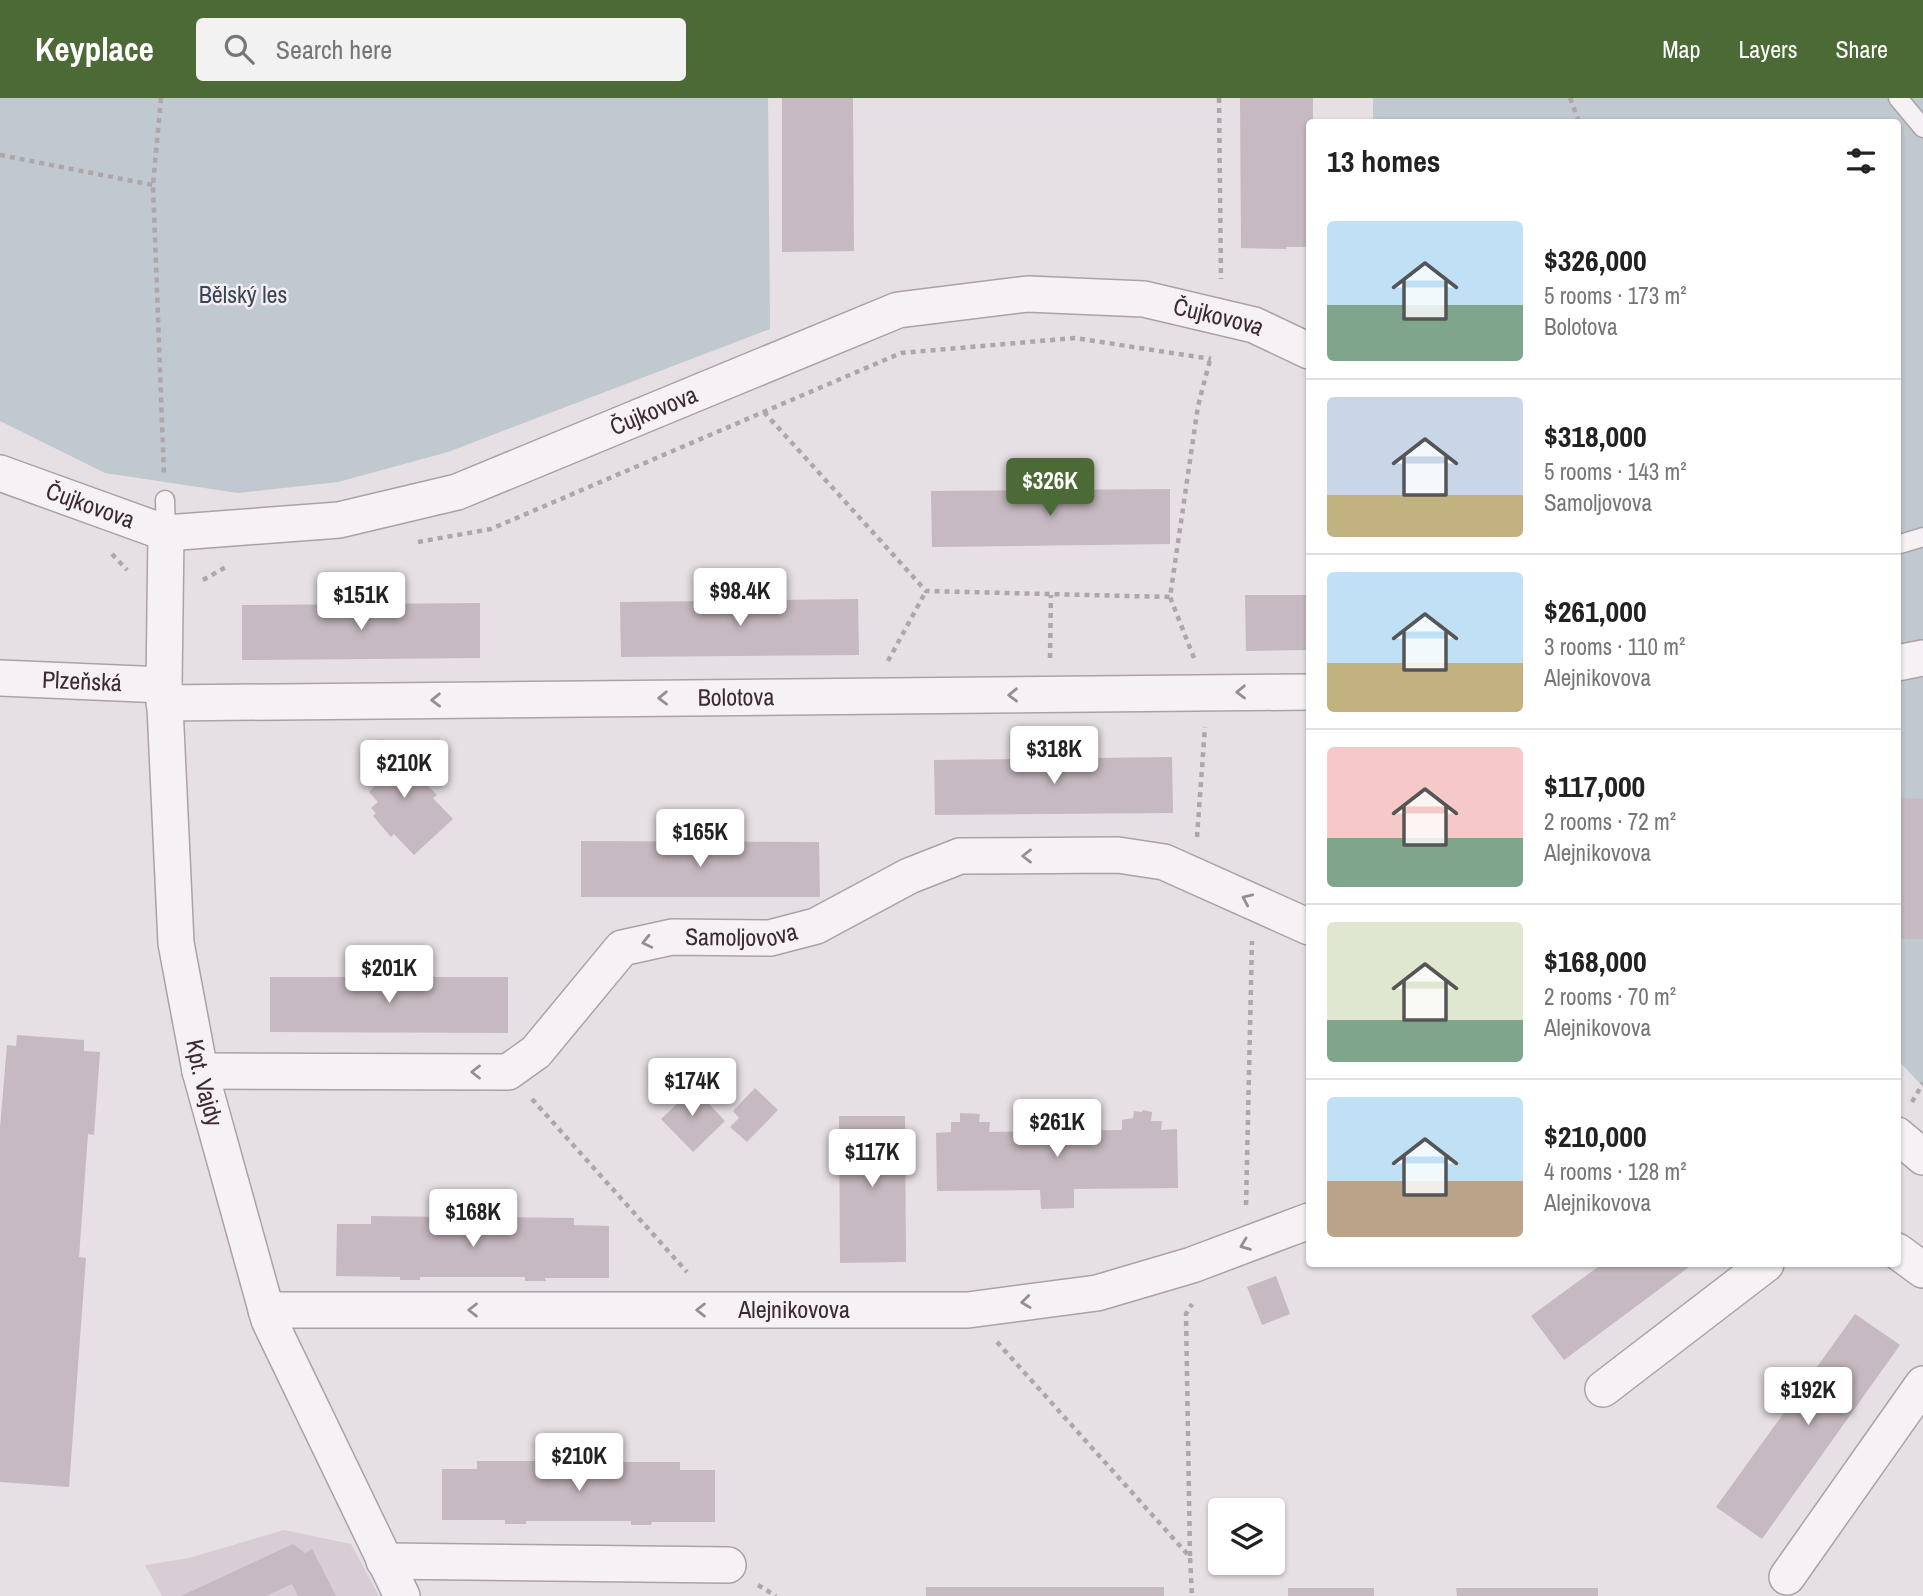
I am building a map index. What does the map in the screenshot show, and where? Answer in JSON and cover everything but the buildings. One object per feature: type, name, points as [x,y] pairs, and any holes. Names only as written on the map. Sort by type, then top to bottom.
[{"type":"street","name":"Čujkovova","points":[[0,473],[165,516],[339,520],[457,492],[898,310],[1028,294],[1144,299],[1254,325],[1306,350]]},
{"type":"street","name":"Kpt. Vajdy","points":[[165,516],[164,694],[176,943],[200,1071],[269,1320],[402,1596]]},
{"type":"street","points":[[1901,662],[1923,658]]},
{"type":"street","name":"Plzeňská","points":[[0,678],[164,694]]},
{"type":"street","name":"Bolotova","points":[[164,694],[869,696],[1306,692]]},
{"type":"street","name":"Samoljovova","points":[[508,1072],[536,1052],[622,948],[672,937],[770,938],[816,926],[909,876],[960,856],[1118,855],[1164,862],[1306,926]]},
{"type":"street","points":[[200,1071],[508,1072]]},
{"type":"street","points":[[1901,1138],[1923,1157]]},
{"type":"street","name":"Alejnikovova","points":[[266,1310],[968,1310],[1097,1293],[1192,1265],[1306,1222]]},
{"type":"street","points":[[1901,1254],[1923,1270]]},
{"type":"street","points":[[1603,1389],[1762,1267]]},
{"type":"street","points":[[1787,1577],[1923,1384]]},
{"type":"street","points":[[384,1561],[728,1565]]},
{"type":"lane","points":[[1898,98],[1923,128]]},
{"type":"lane","points":[[1901,544],[1923,537]]},
{"type":"path","points":[[161,98],[153,185],[165,516]]},
{"type":"path","points":[[1194,875],[1207,693],[1170,597],[1198,406],[1222,317],[1219,98]]},
{"type":"path","points":[[1570,98],[1579,119]]},
{"type":"path","points":[[0,155],[153,185]]},
{"type":"path","points":[[411,543],[491,529],[901,353],[1075,338],[1211,359]]},
{"type":"path","points":[[764,412],[926,591],[1170,597]]},
{"type":"path","points":[[111,553],[126,568],[130,579]]},
{"type":"path","points":[[869,696],[926,591]]},
{"type":"path","points":[[1049,694],[1051,594]]},
{"type":"path","points":[[1192,1596],[1186,1314],[1235,1249],[1253,902]]},
{"type":"path","points":[[508,1072],[720,1310]]},
{"type":"path","points":[[968,1310],[1190,1557]]},
{"type":"shaded area","points":[[284,1530],[351,1544],[379,1596],[162,1596],[145,1565],[189,1558]]},
{"type":"green space","name":"Bělský les","points":[[0,98],[768,98],[770,329],[448,452],[338,482],[238,493],[105,473],[0,421]]},
{"type":"green space","points":[[1373,98],[1923,98],[1923,650],[1901,655],[1901,119],[1373,119]]},
{"type":"green space","points":[[1923,658],[1923,1087],[1901,1063],[1901,662]]}]
